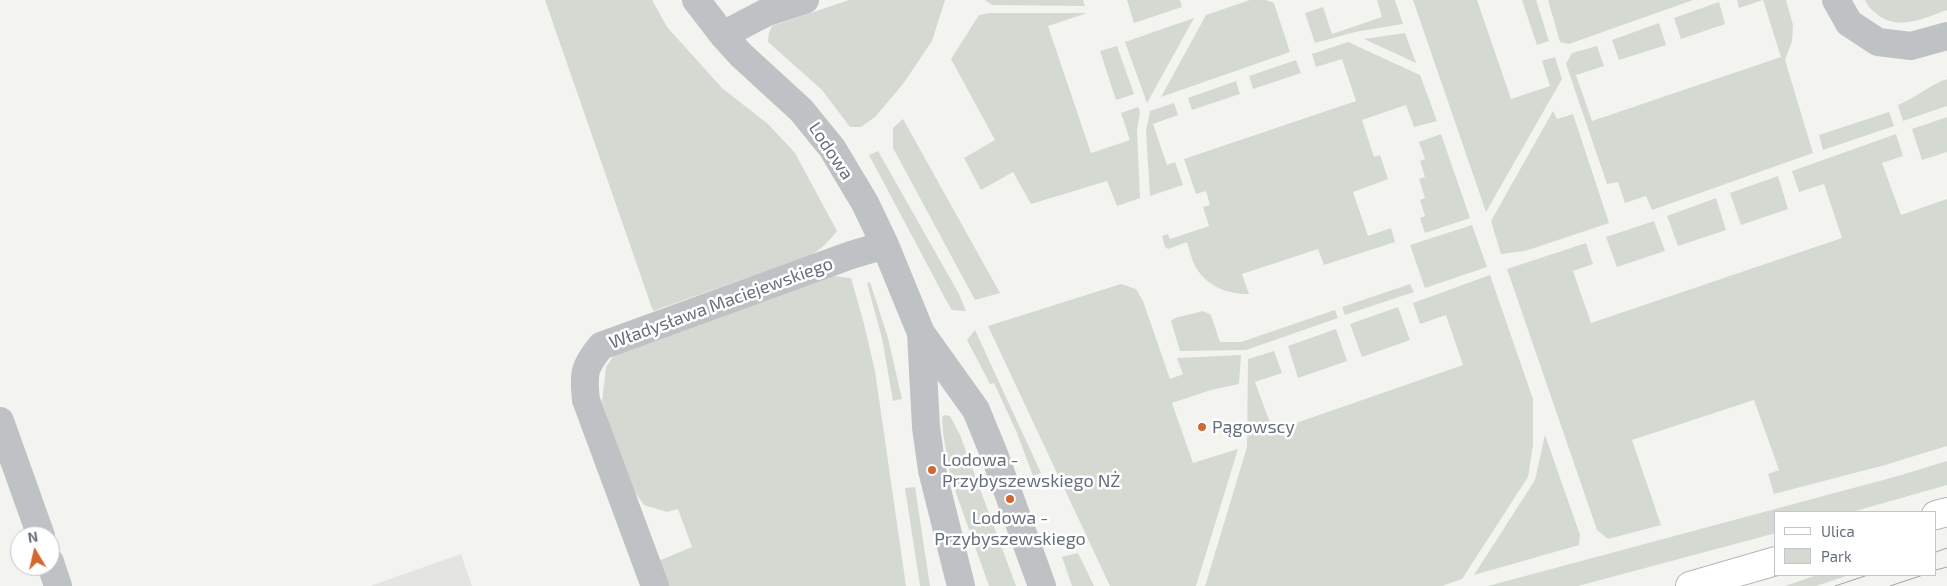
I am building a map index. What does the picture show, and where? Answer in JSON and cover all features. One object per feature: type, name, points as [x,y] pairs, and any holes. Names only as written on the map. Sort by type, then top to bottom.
[{"type":"main road","points":[[1690,586],[1774,561]]},
{"type":"street","name":"Lodowa","points":[[696,0],[722,35],[801,110],[832,148],[886,245],[921,333],[976,410],[1042,586]]},
{"type":"street","points":[[722,35],[765,13],[805,0]]},
{"type":"street","points":[[1836,0],[1849,23],[1878,42],[1911,46],[1947,36]]},
{"type":"street","name":"Władysława Maciejewskiego","points":[[655,586],[586,400],[584,379],[588,362],[601,346],[851,255],[886,245]]},
{"type":"street","name":"Lodowa","points":[[921,333],[926,427],[932,470],[961,586]]},
{"type":"street","points":[[0,421],[37,526]]},
{"type":"shaded area","points":[[461,554],[472,586],[370,586]]},
{"type":"green space","points":[[545,0],[652,0],[667,27],[722,88],[768,124],[795,153],[837,231],[824,245],[809,256],[653,311]]},
{"type":"green space","points":[[849,0],[945,0],[932,41],[903,84],[875,117],[861,127],[850,127],[822,90],[768,42],[772,26]]},
{"type":"green space","points":[[985,0],[1083,0],[1085,6],[992,5]]},
{"type":"green space","points":[[1127,0],[1180,0],[1182,7],[1134,23]]},
{"type":"green space","points":[[1250,0],[1266,0],[1274,3],[1290,52],[1161,97],[1206,15]]},
{"type":"green space","points":[[1377,0],[1395,0],[1403,24],[1355,32],[1315,43],[1305,13],[1323,7],[1332,34],[1382,17]]},
{"type":"green space","points":[[1413,0],[1477,0],[1511,99],[1550,86],[1542,61],[1555,57],[1562,79],[1486,212]]},
{"type":"green space","points":[[1522,0],[1536,0],[1549,41],[1537,45]]},
{"type":"green space","points":[[1548,0],[1693,0],[1569,44],[1560,42]]},
{"type":"green space","points":[[1737,0],[1763,0],[1739,8]]},
{"type":"green space","points":[[1763,0],[1786,0],[1793,25],[1792,41],[1785,60],[1813,153],[1652,210],[1646,196],[1625,203],[1618,182],[1607,184],[1566,64],[1572,53],[1597,46],[1604,66],[1576,75],[1592,121],[1781,57]]},
{"type":"green space","points":[[1865,0],[1947,0],[1947,10],[1912,22],[1903,23],[1886,20],[1869,7]]},
{"type":"green space","points":[[1719,2],[1725,24],[1681,39],[1674,18]]},
{"type":"green space","points":[[990,13],[1087,13],[1048,26],[1091,153],[1130,140],[1121,113],[1138,107],[1140,112],[1137,130],[1140,198],[1117,206],[1107,181],[1031,204],[1013,172],[981,190],[964,158],[995,140],[951,59],[979,15]]},
{"type":"green space","points":[[1194,18],[1147,103],[1125,42]]},
{"type":"green space","points":[[1659,23],[1666,45],[1619,60],[1612,40]]},
{"type":"green space","points":[[1405,33],[1416,63],[1364,39]]},
{"type":"green space","points":[[1348,42],[1420,75],[1437,121],[1414,127],[1406,105],[1362,120],[1374,157],[1380,155],[1388,179],[1353,192],[1368,236],[1391,228],[1395,242],[1324,265],[1318,249],[1242,274],[1249,294],[1226,291],[1213,285],[1195,266],[1187,242],[1168,249],[1165,247],[1162,236],[1168,234],[1170,239],[1209,226],[1203,207],[1210,205],[1206,191],[1196,194],[1184,159],[1356,101],[1342,59],[1316,67],[1312,54]]},
{"type":"green space","points":[[1117,46],[1134,94],[1116,100],[1100,51]]},
{"type":"green space","points":[[1296,60],[1301,73],[1253,89],[1249,76]]},
{"type":"green space","points":[[1947,79],[1947,106],[1903,121],[1898,105]]},
{"type":"green space","points":[[1236,81],[1240,94],[1192,110],[1188,98]]},
{"type":"green space","points":[[1174,103],[1178,115],[1153,124],[1167,165],[1175,162],[1183,185],[1150,196],[1146,131],[1150,111]]},
{"type":"green space","points":[[1553,111],[1557,119],[1573,114],[1609,223],[1525,251],[1501,254],[1491,221]]},
{"type":"green space","points":[[1889,112],[1894,126],[1823,150],[1819,135]]},
{"type":"green space","points":[[1947,117],[1947,152],[1922,160],[1912,129]]},
{"type":"green space","points":[[903,119],[1000,293],[975,300],[893,148],[893,128]]},
{"type":"green space","points":[[1441,134],[1470,218],[1425,233],[1420,218],[1425,216],[1420,200],[1425,198],[1419,179],[1425,177],[1420,161],[1425,159],[1419,142]]},
{"type":"green space","points":[[1896,134],[1903,156],[1882,163],[1901,215],[1947,199],[1947,446],[1885,465],[1774,494],[1768,474],[1779,470],[1754,400],[1632,440],[1661,525],[1608,539],[1597,530],[1507,269],[1586,243],[1593,264],[1573,271],[1591,323],[1842,238],[1824,184],[1799,192],[1792,171]]},
{"type":"green space","points":[[878,151],[959,294],[966,311],[952,310],[946,300],[869,155]]},
{"type":"green space","points":[[1778,176],[1788,209],[1741,225],[1730,193]]},
{"type":"green space","points":[[1716,198],[1726,230],[1678,246],[1667,216]]},
{"type":"green space","points":[[1654,221],[1665,251],[1617,267],[1606,237]]},
{"type":"green space","points":[[1472,225],[1487,267],[1425,288],[1410,245]]},
{"type":"green space","points":[[826,275],[851,278],[864,324],[875,371],[906,586],[666,586],[656,562],[692,547],[678,509],[667,512],[644,505],[632,488],[602,402],[606,367],[617,351]]},
{"type":"green space","points":[[1490,275],[1533,399],[1533,445],[1528,477],[1462,579],[1442,586],[1205,586],[1247,447],[1248,359],[1274,351],[1282,373],[1255,382],[1273,431],[1463,365],[1446,315],[1420,324],[1413,303]]},
{"type":"green space","points":[[870,282],[888,338],[902,399],[893,401],[882,338],[867,283]]},
{"type":"green space","points":[[1121,284],[1136,289],[1143,301],[1170,379],[1183,374],[1177,358],[1241,355],[1239,384],[1211,390],[1172,403],[1193,463],[1238,449],[1196,586],[1110,586],[988,326]]},
{"type":"green space","points":[[1410,284],[1414,292],[1345,315],[1342,307]]},
{"type":"green space","points":[[1398,307],[1410,340],[1362,357],[1350,324]]},
{"type":"green space","points":[[1335,310],[1338,318],[1246,350],[1180,351],[1171,321],[1175,318],[1203,311],[1211,315],[1220,342],[1241,342]]},
{"type":"green space","points":[[1336,329],[1347,361],[1298,378],[1288,346]]},
{"type":"green space","points":[[975,330],[1041,473],[1033,476],[1017,433],[994,383],[990,384],[967,340]]},
{"type":"green space","points":[[945,415],[950,416],[960,435],[1016,586],[989,586],[951,479],[943,433],[942,417]]},
{"type":"green space","points":[[1545,435],[1580,535],[1579,545],[1474,575],[1535,480]]},
{"type":"green space","points":[[1947,461],[1947,485],[1856,511],[1774,511],[1774,534],[1578,586],[1488,586],[1898,476]]},
{"type":"green space","points":[[915,487],[930,586],[920,586],[905,488]]},
{"type":"green space","points":[[1078,553],[1094,586],[1072,586],[1062,557]]},
{"type":"green space","points":[[1814,576],[1846,576],[1816,586],[1785,586]]},
{"type":"tram line","points":[[1937,552],[1947,548]]},
{"type":"tram line","points":[[1937,570],[1947,567]]},
{"type":"tram line","points":[[1835,586],[1865,576]]},
{"type":"tram line","points":[[1890,586],[1920,576]]},
{"type":"place","name":"Pągowscy","points":[[1202,427]]},
{"type":"place","name":"Lodowa - Przybyszewskiego NŻ","points":[[932,470]]},
{"type":"place","name":"Lodowa - Przybyszewskiego","points":[[1010,499]]}]
